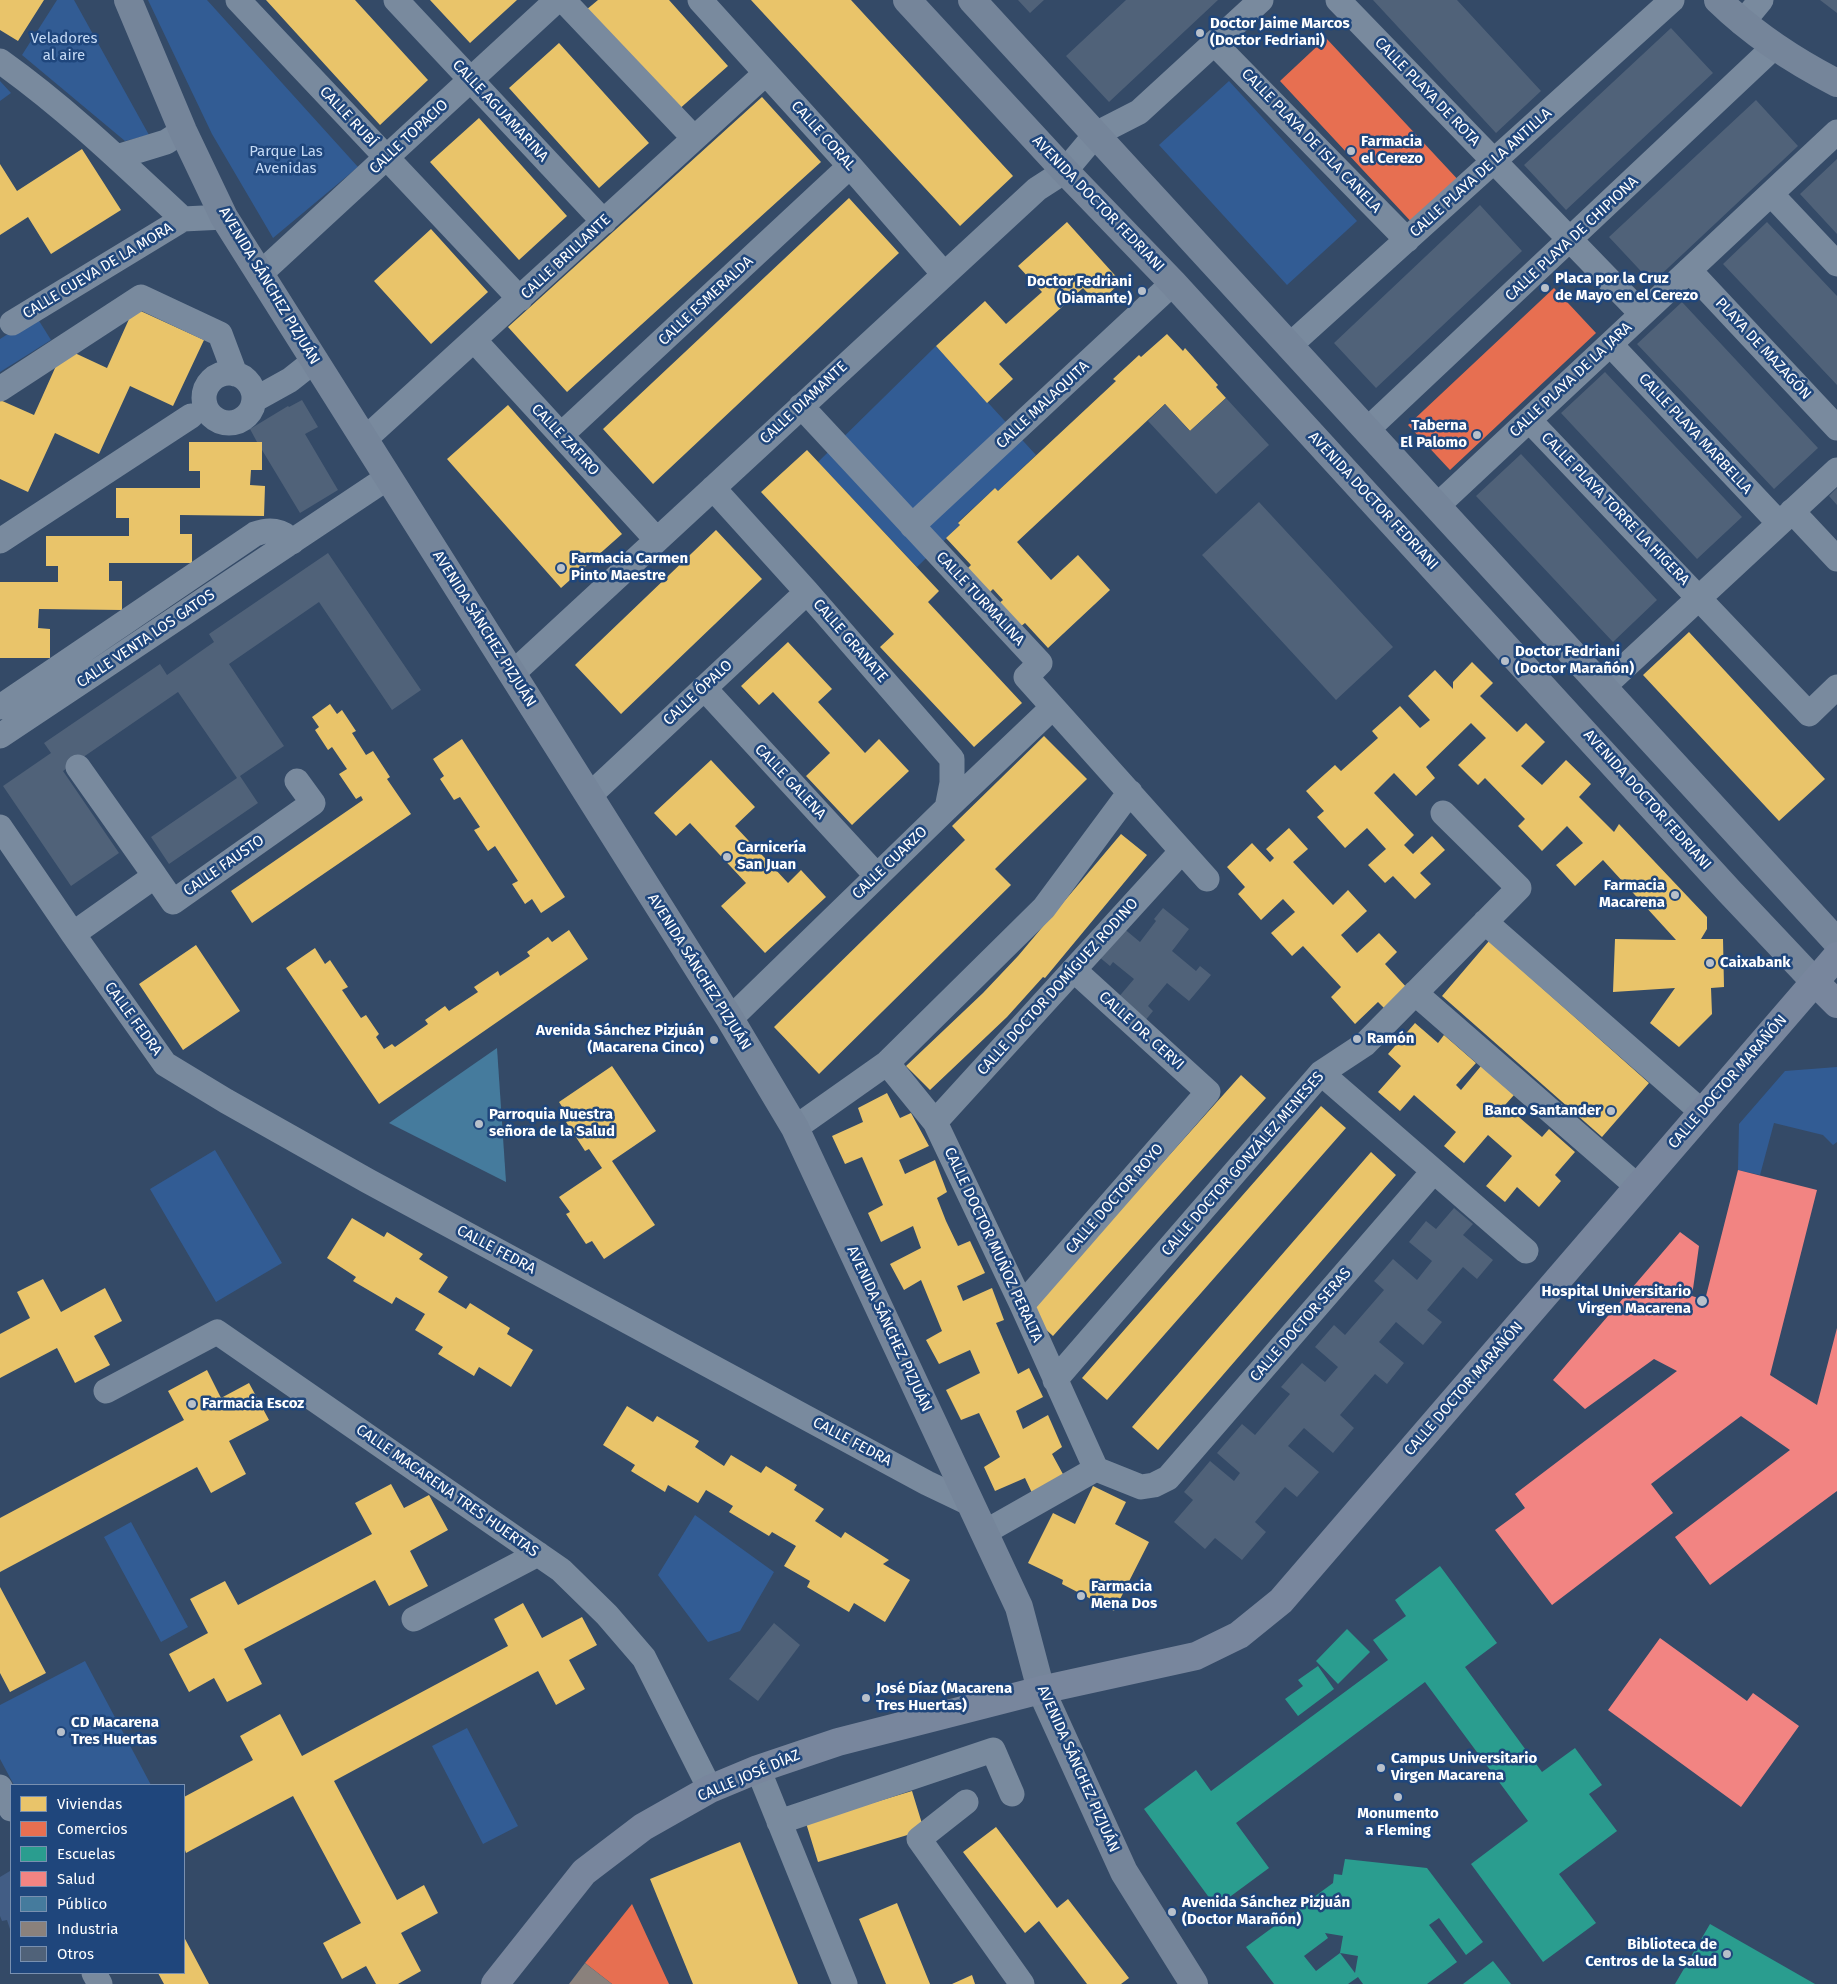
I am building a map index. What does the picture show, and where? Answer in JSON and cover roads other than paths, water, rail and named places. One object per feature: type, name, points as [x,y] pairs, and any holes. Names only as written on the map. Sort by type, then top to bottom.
[{"type":"main road","name":"AVENIDA SÁNCHEZ PIZJUÁN","points":[[128,0],[183,131],[224,217],[730,1019],[795,1128],[1019,1607],[1041,1690],[1124,1872],[1190,1983]]},
{"type":"main road","name":"AVENIDA DOCTOR FEDRIANI","points":[[907,0],[1065,171],[1173,283],[1722,883],[1837,1004]]},
{"type":"main road","points":[[972,0],[1837,942]]},
{"type":"main road","points":[[1718,0],[1742,23],[1807,68],[1837,83]]},
{"type":"main road","name":"CALLE DOCTOR MARAÑÓN","points":[[1041,1690],[1196,1656],[1240,1635],[1281,1601],[1837,956]]},
{"type":"main road","name":"CALLE JOSÉ DÍAZ","points":[[495,1984],[584,1872],[643,1826],[710,1789],[758,1769],[823,1746],[1041,1690]]},
{"type":"street","name":"CALLE RUBÍ","points":[[238,0],[520,299]]},
{"type":"street","name":"CALLE AGUAMARINA","points":[[396,0],[604,222]]},
{"type":"street","name":"CALLE TOPACIO","points":[[261,273],[557,0]]},
{"type":"street","points":[[563,0],[694,138]]},
{"type":"street","name":"CALLE CORAL","points":[[700,0],[850,166],[944,274]]},
{"type":"street","points":[[1096,134],[1139,112],[1261,0]]},
{"type":"street","name":"CALLE PLAYA DE ROTA","points":[[1338,0],[1642,314]]},
{"type":"street","name":"CALLE PLAYA DE LA ANTILLA","points":[[1289,346],[1672,0]]},
{"type":"street","points":[[1742,23],[1761,0]]},
{"type":"street","name":"CALLE PLAYA DE ISLA CANELA","points":[[1214,43],[1407,240]]},
{"type":"street","name":"CALLE PLAYA DE CHIPIONA","points":[[1367,430],[1776,46]]},
{"type":"street","points":[[0,61],[33,85],[117,157],[183,219],[224,217]]},
{"type":"street","name":"CALLE BRILLANTE","points":[[365,439],[766,72]]},
{"type":"street","points":[[117,157],[166,142],[183,131]]},
{"type":"street","name":"CALLE PLAYA DE LA JARA","points":[[1437,506],[1837,132]]},
{"type":"street","name":"CALLE DIAMANTE","points":[[512,674],[1037,189],[1065,171],[1096,134]]},
{"type":"street","name":"CALLE ESMERALDA","points":[[561,435],[850,166]]},
{"type":"street","points":[[1771,194],[1837,264]]},
{"type":"street","name":"CALLE CUEVA DE LA MORA","points":[[12,323],[183,219]]},
{"type":"street","name":"PLAYA DE MAZAGÓN","points":[[1689,270],[1837,428]]},
{"type":"street","name":"CALLE MALAQUITA","points":[[912,526],[1173,283]]},
{"type":"street","points":[[0,389],[141,297],[220,334],[235,374]]},
{"type":"street","name":"CALLE ZAFIRO","points":[[474,340],[657,540]]},
{"type":"street","name":"CALLE PLAYA MARBELLA","points":[[1610,344],[1786,517],[1837,559]]},
{"type":"street","points":[[254,400],[290,380],[314,361]]},
{"type":"street","points":[[220,374],[235,374],[243,377],[249,383],[253,391],[254,400],[252,408],[247,415],[232,423],[224,423],[209,414],[203,399],[208,384],[220,374]]},
{"type":"street","name":"CALLE TURMALINA","points":[[801,406],[1040,663],[1026,677],[1207,879]]},
{"type":"street","points":[[0,541],[191,416]]},
{"type":"street","name":"CALLE PLAYA TORRE LA HIGERA","points":[[1529,420],[1809,714],[1837,687]]},
{"type":"street","points":[[1603,687],[1837,470]]},
{"type":"street","name":"CALLE VENTA LOS GATOS","points":[[1,733],[387,478]]},
{"type":"street","name":"CALLE GRANATE","points":[[713,488],[807,592],[952,759],[952,783],[946,808]]},
{"type":"street","name":"CALLE VENTA LOS GATOS","points":[[0,707],[255,534],[264,530],[275,531],[287,535],[292,542]]},
{"type":"street","name":"CALLE ÓPALO","points":[[589,796],[807,592]]},
{"type":"street","name":"CALLE GALENA","points":[[704,688],[877,876]]},
{"type":"street","name":"CALLE CUARZO","points":[[730,1019],[946,808],[1052,708]]},
{"type":"street","points":[[73,934],[155,876],[78,767]]},
{"type":"street","name":"CALLE FAUSTO","points":[[155,876],[173,902],[313,803],[297,782]]},
{"type":"street","points":[[795,1128],[887,1063],[1044,908],[1130,792]]},
{"type":"street","name":"CALLE DOCTOR GONZÁLEZ MENESES","points":[[1055,1380],[1321,1073],[1365,1044],[1519,888],[1444,813]]},
{"type":"street","name":"CALLE FEDRA","points":[[0,827],[165,1064],[226,1101],[368,1181],[927,1483],[971,1504]]},
{"type":"street","name":"CALLE DOCTOR DOMÍGUEZ RODINO","points":[[935,1122],[1181,852]]},
{"type":"street","points":[[1485,922],[1702,1112]]},
{"type":"street","name":"CALLE DR. CERVI","points":[[1074,970],[1208,1092]]},
{"type":"street","points":[[1415,993],[1638,1187]]},
{"type":"street","name":"CALLE DOCTOR MUÑOZ PERALTA","points":[[887,1063],[935,1122],[1022,1305],[1096,1469]]},
{"type":"street","points":[[1321,1073],[1526,1251]]},
{"type":"street","name":"CALLE DOCTOR ROYO","points":[[1022,1305],[1208,1092]]},
{"type":"street","name":"CALLE DOCTOR SERAS","points":[[1096,1469],[1141,1488],[1154,1485],[1168,1478],[1433,1172]]},
{"type":"street","name":"CALLE MACARENA TRES HUERTAS","points":[[106,1392],[216,1332],[561,1570],[607,1615],[644,1658],[710,1789]]},
{"type":"street","points":[[985,1532],[1096,1469]]},
{"type":"street","points":[[414,1619],[538,1554]]},
{"type":"street","points":[[779,1822],[993,1750],[1012,1794]]},
{"type":"street","points":[[758,1769],[845,1984]]},
{"type":"street","points":[[0,1787],[10,1808]]},
{"type":"street","points":[[966,1802],[919,1839],[1022,1984]]},
{"type":"place","name":"Doctor Jaime Marcos (Doctor Fedriani)","points":[[1200,33]]},
{"type":"place","name":"Farmacia el Cerezo","points":[[1351,151]]},
{"type":"place","name":"Placa por la Cruz de Mayo en el Cerezo","points":[[1545,288]]},
{"type":"place","name":"Doctor Fedriani (Diamante)","points":[[1142,291]]},
{"type":"place","name":"Taberna El Palomo","points":[[1477,435]]},
{"type":"place","name":"Farmacia Carmen Pinto Maestre","points":[[561,568]]},
{"type":"place","name":"Doctor Fedriani (Doctor Marañón)","points":[[1505,661]]},
{"type":"place","name":"Carnicería San Juan","points":[[727,857]]},
{"type":"place","name":"Farmacia Macarena","points":[[1675,895]]},
{"type":"place","name":"Caixabank","points":[[1710,963]]},
{"type":"place","name":"Ramón","points":[[1357,1039]]},
{"type":"place","name":"Avenida Sánchez Pizjuán (Macarena Cinco)","points":[[714,1040]]},
{"type":"place","name":"Banco Santander","points":[[1611,1111]]},
{"type":"place","name":"Parroquia Nuestra señora de la Salud","points":[[479,1124]]},
{"type":"place","name":"Hospital Universitario Virgen Macarena","points":[[1702,1301]]},
{"type":"place","name":"Farmacia Escoz","points":[[192,1404]]},
{"type":"place","name":"Farmacia Mena Dos","points":[[1081,1596]]},
{"type":"place","name":"José Díaz (Macarena Tres Huertas)","points":[[866,1698]]},
{"type":"place","name":"CD Macarena Tres Huertas","points":[[61,1732]]},
{"type":"place","name":"Campus Universitario Virgen Macarena","points":[[1381,1768]]},
{"type":"place","name":"Monumento a Fleming","points":[[1398,1797]]},
{"type":"place","name":"Avenida Sánchez Pizjuán (Doctor Marañón)","points":[[1172,1912]]},
{"type":"place","name":"Biblioteca de Centros de la Salud","points":[[1727,1954]]},
{"type":"park label","name":"Veladores al aire","points":[[64,48]]},
{"type":"park label","name":"Parque Las Avenidas","points":[[286,160]]}]
